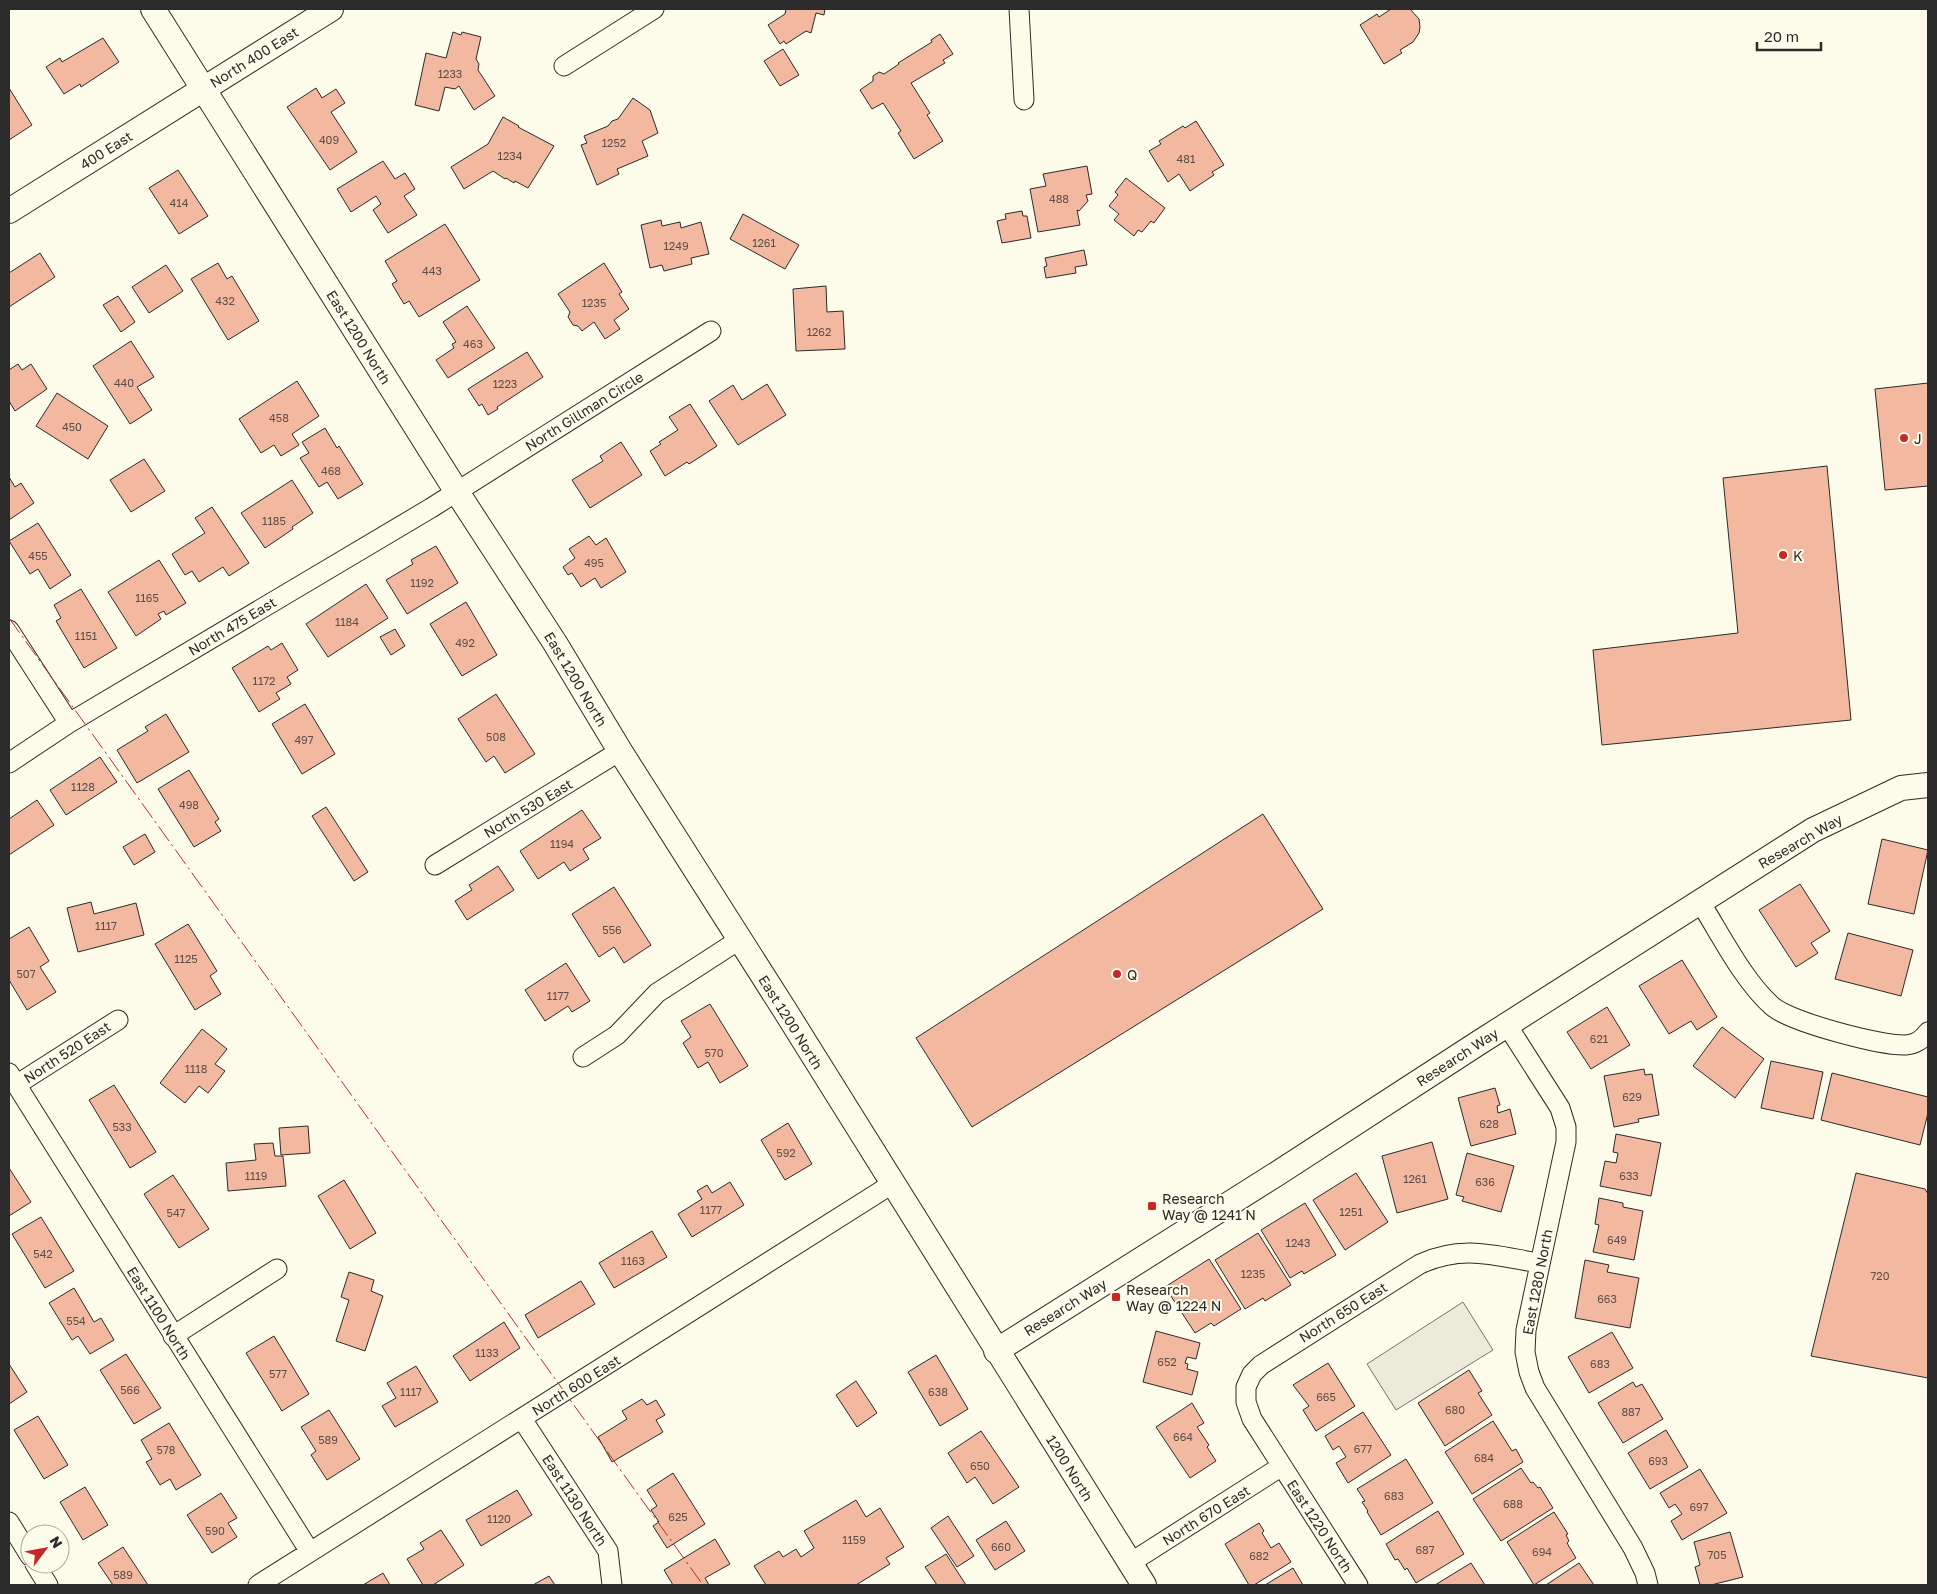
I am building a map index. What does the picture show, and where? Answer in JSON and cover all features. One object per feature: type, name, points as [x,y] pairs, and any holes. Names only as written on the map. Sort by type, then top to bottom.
[{"type":"street","name":"East 1200 North","points":[[153,9],[457,492],[555,643],[620,752],[996,1351]]},
{"type":"street","name":"North 400 East","points":[[203,89],[331,9]]},
{"type":"street","points":[[564,66],[654,9]]},
{"type":"street","points":[[1019,9],[1024,100]]},
{"type":"street","name":"400 East","points":[[9,211],[203,89]]},
{"type":"street","name":"North Gillman Circle","points":[[457,492],[711,330]]},
{"type":"street","name":"North 475 East","points":[[9,763],[69,723],[457,492]]},
{"type":"street","points":[[9,630],[69,723]]},
{"type":"street","name":"North 530 East","points":[[435,865],[620,752]]},
{"type":"street","name":"Research Way","points":[[996,1351],[1813,830],[1901,788],[1928,785]]},
{"type":"street","points":[[1700,902],[1748,979],[1773,1007],[1781,1012],[1819,1027],[1892,1044],[1916,1043],[1923,1039],[1928,1032]]},
{"type":"street","points":[[583,1057],[617,1035],[657,993],[739,940]]},
{"type":"street","name":"North 520 East","points":[[13,1079],[118,1020]]},
{"type":"street","name":"East 1280 North","points":[[1507,1024],[1560,1108],[1566,1127],[1566,1142],[1526,1330],[1525,1352],[1529,1372],[1535,1388],[1554,1421],[1634,1548],[1648,1585]]},
{"type":"street","name":"East 1100 North","points":[[13,1079],[310,1552]]},
{"type":"street","name":"North 600 East","points":[[258,1585],[892,1184]]},
{"type":"street","name":"North 650 East","points":[[1282,1466],[1252,1419],[1246,1402],[1246,1387],[1252,1374],[1261,1365],[1345,1310],[1435,1257],[1474,1252],[1539,1263]]},
{"type":"street","points":[[173,1336],[277,1270]]},
{"type":"street","name":"1200 North","points":[[996,1351],[1144,1585]]},
{"type":"street","name":"East 1130 North","points":[[522,1419],[608,1551],[612,1585]]},
{"type":"street","name":"North 670 East","points":[[1130,1563],[1282,1466]]},
{"type":"street","name":"East 1220 North","points":[[1282,1466],[1358,1585]]},
{"type":"street","points":[[9,1522],[20,1540]]},
{"type":"street","points":[[41,1574],[48,1585]]},
{"type":"shaded area","points":[[1463,1302],[1493,1350],[1396,1410],[1367,1364]]},
{"type":"building","points":[[786,9],[825,9],[824,15],[816,13],[811,33],[806,31],[786,44],[784,41],[780,44],[768,25],[785,14]]},
{"type":"building","points":[[1391,9],[1410,9],[1419,19],[1420,27],[1419,33],[1413,42],[1400,50],[1402,53],[1384,64],[1360,25],[1377,14],[1379,17]]},
{"type":"building","points":[[453,32],[461,35],[462,32],[481,37],[476,59],[479,64],[478,70],[495,96],[474,110],[459,86],[455,89],[445,87],[439,111],[415,105],[426,53],[446,58]]},
{"type":"building","points":[[940,34],[953,54],[943,60],[945,63],[911,83],[930,113],[927,115],[943,141],[914,159],[898,133],[901,131],[883,103],[872,109],[860,90],[873,81],[873,76],[879,72],[884,74],[932,42],[931,40]]},
{"type":"building","points":[[103,38],[119,62],[81,87],[80,84],[64,94],[46,67],[60,58],[62,62]]},
{"type":"building","points":[[783,49],[799,75],[780,86],[764,61]]},
{"type":"building","points":[[9,88],[32,125],[9,140]]},
{"type":"building","points":[[316,88],[322,98],[336,89],[345,103],[331,112],[357,152],[330,170],[287,107]]},
{"type":"building","points":[[633,98],[650,110],[658,133],[642,141],[648,156],[617,169],[619,174],[597,185],[581,145],[587,143],[584,136],[608,126],[612,121],[618,119]]},
{"type":"building","points":[[503,117],[554,146],[528,188],[515,181],[514,183],[505,179],[493,171],[464,189],[451,167],[488,144]]},
{"type":"building","points":[[1196,121],[1224,165],[1212,172],[1214,175],[1190,191],[1179,174],[1168,182],[1149,151],[1161,144],[1159,141],[1183,126],[1185,128]]},
{"type":"building","points":[[383,161],[395,179],[405,173],[415,189],[404,196],[417,215],[388,233],[373,210],[381,204],[376,196],[351,212],[337,189]]},
{"type":"building","points":[[1087,166],[1092,194],[1086,195],[1088,201],[1079,211],[1077,210],[1080,225],[1038,232],[1030,189],[1046,186],[1043,174]]},
{"type":"building","points":[[178,170],[208,216],[179,234],[149,188]]},
{"type":"building","points":[[1126,178],[1165,208],[1154,223],[1151,221],[1142,232],[1138,230],[1134,236],[1114,220],[1119,214],[1109,206],[1118,195],[1115,192]]},
{"type":"building","points":[[1022,211],[1023,216],[1027,216],[1031,238],[1002,243],[997,221],[1006,219],[1005,214]]},
{"type":"building","points":[[743,214],[799,245],[785,269],[730,239]]},
{"type":"building","points":[[661,220],[662,226],[680,222],[681,228],[701,222],[709,254],[691,258],[692,264],[664,271],[662,265],[650,268],[641,225]]},
{"type":"building","points":[[445,224],[480,280],[419,317],[409,301],[404,304],[392,284],[397,281],[385,261]]},
{"type":"building","points":[[1084,250],[1087,265],[1075,267],[1076,273],[1046,278],[1044,267],[1047,266],[1045,258]]},
{"type":"building","points":[[40,253],[55,277],[9,307],[9,273]]},
{"type":"building","points":[[218,263],[227,279],[232,276],[259,321],[228,340],[191,279]]},
{"type":"building","points":[[604,263],[622,292],[619,294],[629,309],[614,320],[620,329],[605,339],[594,322],[582,331],[578,326],[573,325],[568,317],[570,312],[558,294]]},
{"type":"building","points":[[166,265],[183,291],[149,313],[132,287]]},
{"type":"building","points":[[826,286],[827,312],[843,311],[845,349],[796,351],[793,289]]},
{"type":"building","points":[[118,296],[135,322],[121,332],[103,305]]},
{"type":"building","points":[[467,306],[495,348],[448,378],[436,360],[454,348],[452,344],[456,342],[443,322]]},
{"type":"building","points":[[131,341],[154,377],[137,387],[152,410],[130,424],[93,366]]},
{"type":"building","points":[[527,352],[543,377],[488,415],[482,404],[479,406],[468,389]]},
{"type":"building","points":[[18,364],[22,370],[31,364],[47,389],[15,411],[9,401],[9,370]]},
{"type":"building","points":[[297,381],[319,416],[292,434],[299,445],[281,456],[274,445],[261,453],[239,419]]},
{"type":"building","name":"J","points":[[1928,383],[1928,486],[1885,490],[1875,389]]},
{"type":"building","points":[[767,384],[786,415],[738,445],[709,401],[733,385],[742,400]]},
{"type":"building","points":[[57,393],[108,426],[88,459],[36,426]]},
{"type":"building","points":[[690,404],[717,446],[689,464],[687,462],[665,476],[650,451],[661,444],[659,442],[678,430],[669,417]]},
{"type":"building","points":[[325,428],[363,484],[338,499],[327,482],[319,487],[300,458],[309,453],[302,442]]},
{"type":"building","points":[[621,442],[642,475],[590,508],[572,480],[603,461],[600,456]]},
{"type":"building","points":[[144,459],[165,491],[131,512],[110,480]]},
{"type":"building","name":"K","points":[[1827,466],[1851,720],[1602,745],[1593,650],[1738,633],[1723,478]]},
{"type":"building","points":[[9,477],[15,487],[21,483],[34,503],[9,520]]},
{"type":"building","points":[[292,480],[313,513],[265,548],[241,513]]},
{"type":"building","points":[[212,507],[249,563],[229,576],[223,567],[199,582],[192,571],[185,575],[172,554],[205,533],[195,518]]},
{"type":"building","points":[[38,523],[71,575],[50,589],[38,569],[30,574],[9,541]]},
{"type":"building","points":[[589,536],[596,545],[606,538],[626,572],[601,588],[595,578],[581,587],[572,573],[568,575],[563,567],[575,558],[569,549]]},
{"type":"building","points":[[436,546],[458,583],[407,614],[386,580],[413,564],[411,560]]},
{"type":"building","points":[[159,560],[186,603],[166,615],[164,611],[158,614],[161,619],[136,636],[108,592]]},
{"type":"building","points":[[366,584],[388,618],[328,657],[306,624]]},
{"type":"building","points":[[81,589],[117,648],[84,668],[56,621],[61,618],[54,605]]},
{"type":"building","points":[[466,602],[497,655],[462,676],[430,624]]},
{"type":"building","points":[[395,629],[405,646],[391,655],[380,637]]},
{"type":"building","points":[[282,643],[298,670],[287,677],[291,684],[276,693],[280,699],[259,712],[232,668],[268,646],[271,650]]},
{"type":"building","points":[[496,694],[535,754],[505,773],[494,756],[486,762],[458,719]]},
{"type":"building","points":[[305,704],[335,754],[302,774],[272,724]]},
{"type":"building","points":[[166,714],[189,752],[137,783],[117,750],[148,731],[145,727]]},
{"type":"building","points":[[100,757],[117,782],[66,815],[50,790]]},
{"type":"building","points":[[189,770],[219,819],[215,822],[221,831],[194,847],[158,789]]},
{"type":"building","points":[[37,800],[54,825],[9,855],[9,819]]},
{"type":"building","points":[[326,807],[368,872],[354,881],[312,816]]},
{"type":"building","points":[[582,810],[601,838],[583,849],[589,859],[570,871],[564,862],[538,879],[520,851]]},
{"type":"building","name":"Q","points":[[1263,814],[1323,909],[972,1127],[916,1038]]},
{"type":"building","points":[[145,834],[155,852],[134,865],[123,847]]},
{"type":"building","points":[[1882,839],[1928,850],[1914,914],[1868,904]]},
{"type":"building","points":[[498,866],[514,890],[467,920],[455,901],[472,890],[469,885]]},
{"type":"building","points":[[1800,884],[1830,931],[1811,943],[1818,953],[1796,967],[1759,910]]},
{"type":"building","points":[[614,887],[651,945],[624,963],[614,947],[599,957],[572,914]]},
{"type":"building","points":[[91,902],[94,914],[136,903],[144,935],[78,952],[67,908]]},
{"type":"building","points":[[188,924],[217,971],[210,976],[221,994],[195,1010],[155,944]]},
{"type":"building","points":[[29,927],[49,961],[40,967],[56,992],[27,1010],[9,980],[9,939]]},
{"type":"building","points":[[1848,933],[1913,950],[1901,996],[1835,979]]},
{"type":"building","points":[[1682,960],[1717,1017],[1697,1030],[1691,1021],[1669,1034],[1639,986]]},
{"type":"building","points":[[566,963],[590,1001],[572,1012],[568,1006],[545,1021],[525,990]]},
{"type":"building","points":[[710,1004],[748,1066],[720,1083],[708,1062],[698,1068],[683,1043],[691,1037],[681,1021]]},
{"type":"building","points":[[1607,1007],[1630,1045],[1591,1069],[1567,1032]]},
{"type":"building","points":[[1722,1027],[1764,1059],[1735,1098],[1693,1066]]},
{"type":"building","points":[[202,1029],[227,1049],[215,1064],[225,1071],[208,1093],[199,1086],[185,1103],[160,1083]]},
{"type":"building","points":[[1771,1061],[1823,1072],[1813,1119],[1761,1108]]},
{"type":"building","points":[[1644,1069],[1645,1075],[1652,1074],[1659,1115],[1638,1119],[1639,1122],[1614,1127],[1604,1076]]},
{"type":"building","points":[[1832,1073],[1928,1097],[1928,1113],[1920,1145],[1821,1120]]},
{"type":"building","points":[[114,1085],[156,1152],[130,1168],[89,1100]]},
{"type":"building","points":[[1495,1088],[1500,1105],[1497,1106],[1498,1113],[1510,1109],[1516,1134],[1471,1146],[1458,1098]]},
{"type":"building","points":[[788,1123],[812,1164],[785,1180],[761,1140]]},
{"type":"building","points":[[308,1126],[310,1153],[281,1155],[279,1128]]},
{"type":"building","points":[[1616,1134],[1661,1143],[1651,1196],[1600,1186],[1605,1161],[1616,1163],[1618,1153],[1613,1152]]},
{"type":"building","points":[[1432,1142],[1448,1199],[1397,1213],[1382,1156]]},
{"type":"building","points":[[273,1143],[275,1156],[283,1156],[286,1186],[228,1191],[226,1163],[256,1160],[254,1144]]},
{"type":"building","points":[[1467,1153],[1514,1166],[1501,1212],[1462,1201],[1464,1197],[1456,1195]]},
{"type":"building","points":[[9,1168],[31,1202],[9,1216]]},
{"type":"building","points":[[1356,1173],[1388,1222],[1345,1250],[1313,1200]]},
{"type":"building","points":[[1856,1173],[1925,1189],[1928,1194],[1928,1378],[1811,1356]]},
{"type":"building","points":[[173,1175],[209,1229],[179,1248],[144,1194]]},
{"type":"building","points":[[344,1180],[376,1233],[350,1249],[318,1196]]},
{"type":"building","points":[[730,1182],[744,1205],[692,1237],[678,1214],[702,1199],[697,1191],[707,1185],[712,1193]]},
{"type":"building","points":[[1599,1198],[1623,1203],[1623,1207],[1643,1211],[1634,1260],[1593,1252],[1599,1225],[1595,1224]]},
{"type":"building","points":[[1305,1203],[1336,1255],[1304,1274],[1302,1271],[1290,1278],[1261,1230]]},
{"type":"building","points":[[41,1217],[74,1271],[45,1288],[12,1234]]},
{"type":"building","points":[[652,1231],[667,1257],[614,1288],[599,1263]]},
{"type":"building","points":[[1258,1233],[1291,1285],[1265,1301],[1263,1298],[1245,1309],[1215,1260]]},
{"type":"building","points":[[1209,1259],[1241,1309],[1214,1326],[1211,1323],[1195,1333],[1165,1287]]},
{"type":"building","points":[[1585,1260],[1609,1265],[1607,1272],[1639,1278],[1630,1328],[1575,1318]]},
{"type":"building","points":[[349,1272],[374,1280],[371,1291],[383,1296],[365,1351],[336,1341],[349,1300],[341,1297]]},
{"type":"building","points":[[581,1281],[595,1304],[538,1338],[525,1315]]},
{"type":"building","points":[[74,1288],[94,1322],[101,1318],[114,1340],[90,1354],[78,1336],[72,1340],[49,1303]]},
{"type":"building","points":[[504,1322],[520,1348],[470,1381],[453,1356]]},
{"type":"building","points":[[1156,1331],[1200,1343],[1196,1359],[1187,1357],[1185,1363],[1188,1364],[1187,1369],[1198,1372],[1192,1395],[1143,1382]]},
{"type":"building","points":[[1612,1332],[1633,1368],[1589,1393],[1568,1357]]},
{"type":"building","points":[[274,1336],[309,1394],[282,1411],[246,1353]]},
{"type":"building","points":[[126,1354],[161,1408],[134,1424],[100,1370]]},
{"type":"building","points":[[936,1355],[968,1409],[940,1426],[908,1372]]},
{"type":"building","points":[[1328,1363],[1355,1406],[1316,1431],[1303,1410],[1309,1406],[1293,1385]]},
{"type":"building","points":[[9,1364],[27,1392],[9,1404]]},
{"type":"building","points":[[416,1366],[438,1402],[395,1427],[382,1406],[396,1398],[387,1383]]},
{"type":"building","points":[[1469,1370],[1482,1391],[1478,1393],[1492,1415],[1445,1446],[1418,1403]]},
{"type":"building","points":[[856,1381],[877,1413],[857,1427],[836,1395]]},
{"type":"building","points":[[1633,1382],[1636,1387],[1642,1384],[1663,1419],[1623,1443],[1598,1403]]},
{"type":"building","points":[[642,1399],[647,1405],[656,1400],[665,1415],[656,1420],[663,1432],[612,1462],[598,1437],[627,1419],[622,1411]]},
{"type":"building","points":[[1192,1403],[1204,1423],[1197,1427],[1209,1445],[1207,1447],[1216,1461],[1190,1478],[1156,1427]]},
{"type":"building","points":[[329,1410],[360,1459],[327,1480],[311,1455],[316,1451],[301,1427]]},
{"type":"building","points":[[1363,1412],[1391,1455],[1348,1483],[1336,1463],[1346,1457],[1339,1446],[1333,1450],[1325,1436]]},
{"type":"building","points":[[38,1416],[68,1465],[44,1479],[14,1430]]},
{"type":"building","points":[[1493,1421],[1512,1451],[1516,1449],[1523,1462],[1472,1494],[1445,1452]]},
{"type":"building","points":[[169,1423],[201,1475],[176,1490],[170,1479],[160,1485],[146,1462],[152,1459],[141,1440]]},
{"type":"building","points":[[1666,1430],[1688,1467],[1650,1489],[1628,1453]]},
{"type":"building","points":[[981,1431],[1019,1487],[993,1504],[975,1477],[967,1483],[948,1453]]},
{"type":"building","points":[[1406,1459],[1433,1503],[1381,1535],[1367,1512],[1362,1502],[1365,1501],[1357,1489]]},
{"type":"building","points":[[1521,1468],[1531,1483],[1533,1482],[1538,1488],[1540,1487],[1553,1508],[1501,1541],[1473,1499]]},
{"type":"building","points":[[1700,1469],[1727,1513],[1682,1540],[1671,1521],[1682,1514],[1675,1504],[1669,1508],[1660,1493]]},
{"type":"building","points":[[673,1473],[705,1524],[667,1548],[653,1526],[659,1522],[651,1510],[657,1506],[647,1490]]},
{"type":"building","points":[[85,1487],[108,1525],[83,1540],[60,1502]]},
{"type":"building","points":[[517,1490],[532,1515],[481,1546],[466,1520]]},
{"type":"building","points":[[221,1493],[237,1518],[228,1523],[237,1537],[212,1553],[187,1515]]},
{"type":"building","points":[[856,1500],[866,1517],[880,1508],[904,1547],[886,1558],[890,1564],[856,1585],[766,1585],[754,1566],[779,1551],[783,1557],[796,1549],[801,1557],[814,1548],[804,1531]]},
{"type":"building","points":[[1438,1511],[1464,1554],[1416,1583],[1407,1568],[1405,1570],[1398,1559],[1395,1560],[1386,1544]]},
{"type":"building","points":[[1554,1512],[1568,1534],[1566,1535],[1569,1541],[1567,1543],[1576,1558],[1534,1585],[1507,1542]]},
{"type":"building","points":[[948,1516],[974,1556],[957,1567],[931,1528]]},
{"type":"building","points":[[1006,1521],[1025,1551],[995,1570],[976,1540]]},
{"type":"building","points":[[1259,1523],[1264,1531],[1262,1533],[1271,1548],[1279,1543],[1291,1562],[1254,1585],[1249,1585],[1225,1544]]},
{"type":"building","points":[[441,1530],[464,1565],[433,1585],[423,1585],[407,1559],[424,1549],[420,1543]]},
{"type":"building","points":[[1730,1532],[1743,1577],[1711,1585],[1700,1585],[1695,1567],[1700,1565],[1694,1542]]},
{"type":"building","points":[[715,1539],[730,1564],[705,1578],[709,1585],[673,1585],[664,1570]]},
{"type":"building","points":[[123,1547],[148,1585],[113,1585],[98,1563]]},
{"type":"building","points":[[946,1554],[966,1585],[937,1585],[925,1567]]},
{"type":"building","points":[[1471,1563],[1485,1585],[1435,1585]]},
{"type":"building","points":[[1579,1563],[1594,1585],[1546,1585]]},
{"type":"building","points":[[1293,1568],[1303,1585],[1265,1585]]},
{"type":"building","points":[[383,1573],[390,1585],[363,1585]]},
{"type":"building","points":[[549,1576],[555,1585],[533,1585]]},
{"type":"power","points":[[9,618],[703,1585]]},
{"type":"place","name":"J","points":[[1904,438]]},
{"type":"place","name":"K","points":[[1783,555]]},
{"type":"place","name":"Q","points":[[1117,974]]},
{"type":"place","name":"Research Way @ 1241 N","points":[[1152,1206]]},
{"type":"place","name":"Research Way @ 1224 N","points":[[1116,1297]]}]
